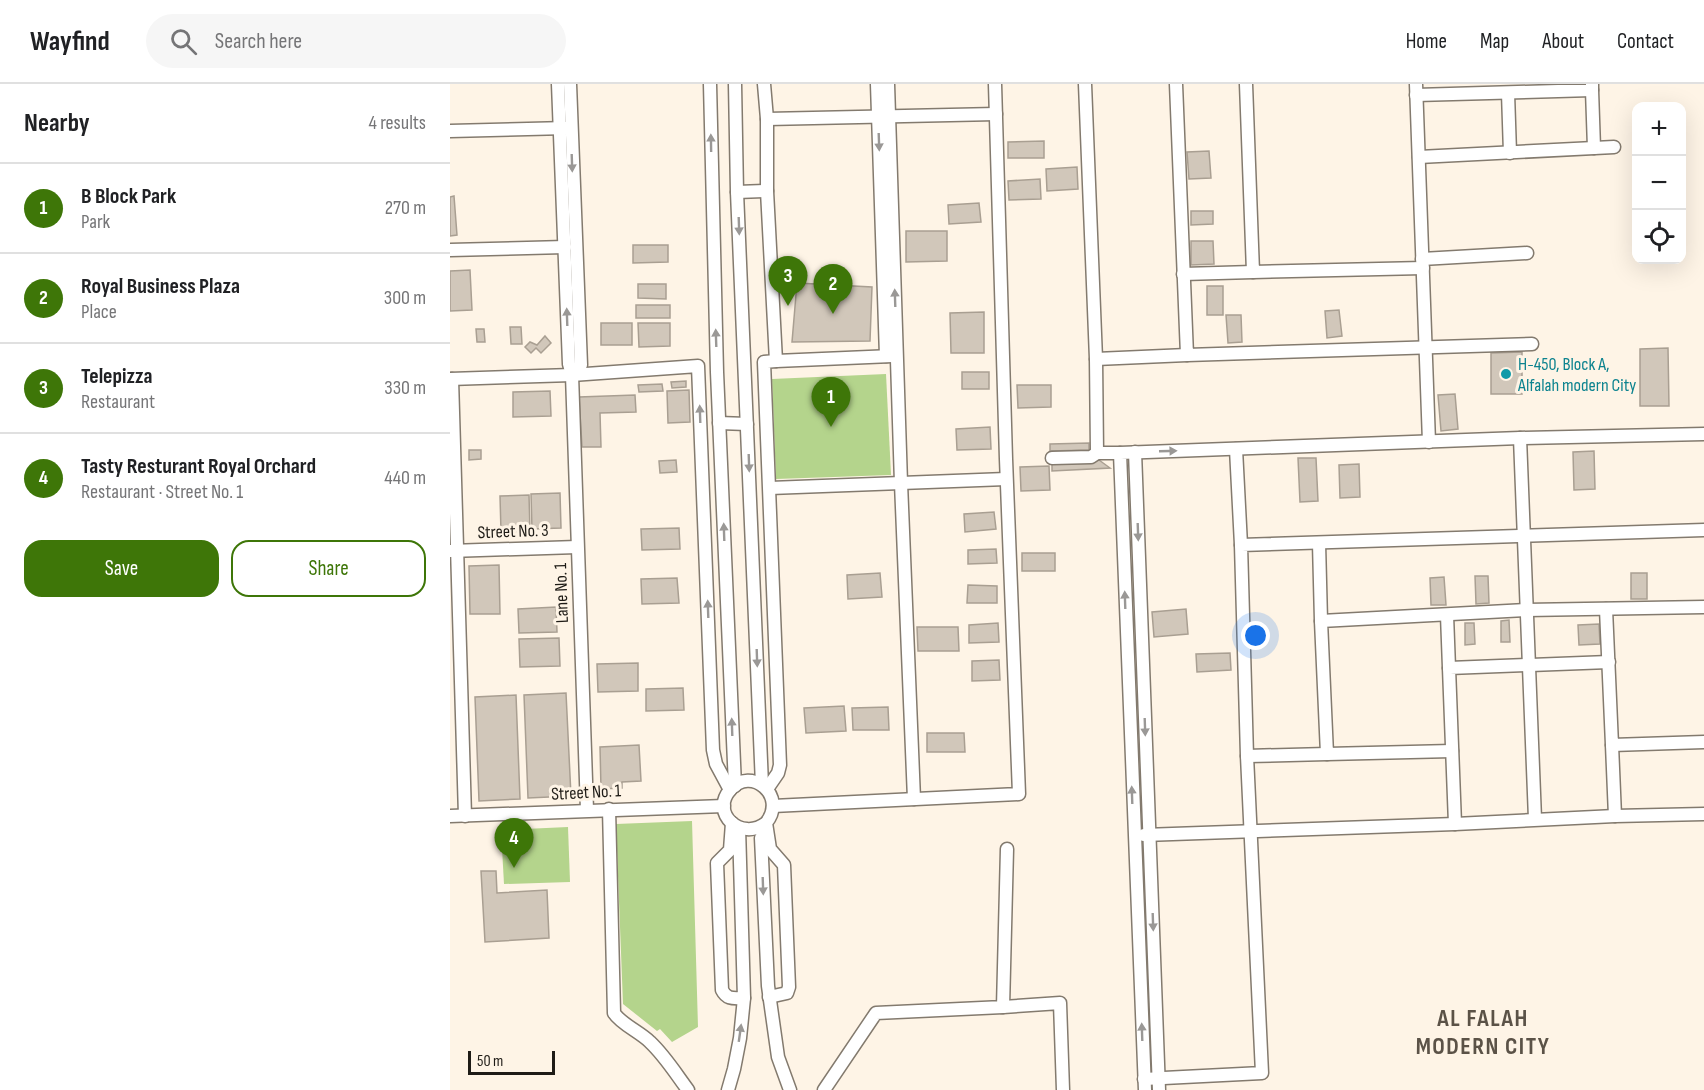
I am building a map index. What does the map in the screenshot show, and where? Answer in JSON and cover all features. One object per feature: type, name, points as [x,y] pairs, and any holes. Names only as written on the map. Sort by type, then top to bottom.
[{"type":"street","points":[[558,84],[565,128],[581,365],[572,375]]},
{"type":"street","points":[[570,84],[565,128],[565,247],[569,364],[572,375]]},
{"type":"street","points":[[710,84],[732,788],[724,806],[728,818],[735,826],[754,830],[770,818],[773,806],[772,797],[765,787],[737,192],[735,84]]},
{"type":"street","points":[[764,84],[776,361]]},
{"type":"street","points":[[877,84],[884,117]]},
{"type":"street","points":[[888,84],[884,117],[891,356],[901,483],[914,799]]},
{"type":"street","points":[[773,806],[1019,794],[1006,479],[995,84]]},
{"type":"street","points":[[1085,84],[1096,359],[1097,453]]},
{"type":"street","points":[[1176,84],[1187,355]]},
{"type":"street","points":[[1246,84],[1253,272]]},
{"type":"street","points":[[1430,442],[1416,89],[1508,93],[1592,87],[1594,148]]},
{"type":"street","points":[[1508,93],[1510,153]]},
{"type":"street","points":[[767,119],[996,114]]},
{"type":"street","points":[[450,131],[565,128]]},
{"type":"street","points":[[1419,157],[1614,147]]},
{"type":"street","points":[[737,192],[767,191]]},
{"type":"street","points":[[450,250],[565,247]]},
{"type":"street","points":[[1183,274],[1423,264],[1527,253]]},
{"type":"street","points":[[1096,359],[1532,344]]},
{"type":"street","points":[[765,787],[778,773],[780,765],[764,362],[891,356]]},
{"type":"street","points":[[465,816],[455,682],[451,379],[572,375],[698,366],[713,750],[716,764],[732,788]]},
{"type":"street","name":"Lane No. 1","points":[[572,375],[587,810]]},
{"type":"street","points":[[719,423],[747,424]]},
{"type":"street","points":[[1052,458],[1091,457],[1097,453],[1704,434]]},
{"type":"street","points":[[1520,438],[1535,819]]},
{"type":"street","points":[[1120,453],[1144,1084],[1159,1084],[1262,1073],[1236,449]]},
{"type":"street","points":[[1134,452],[1159,1084]]},
{"type":"street","points":[[770,488],[1006,479]]},
{"type":"street","points":[[1241,545],[1704,530]]},
{"type":"street","points":[[1319,543],[1328,754]]},
{"type":"street","name":"Street No. 3","points":[[453,551],[577,547]]},
{"type":"street","points":[[1322,621],[1526,610],[1704,607]]},
{"type":"street","points":[[1606,609],[1615,816]]},
{"type":"street","points":[[1447,615],[1455,824]]},
{"type":"street","points":[[1449,668],[1609,662]]},
{"type":"street","points":[[1612,745],[1704,742]]},
{"type":"street","points":[[1247,756],[1452,751]]},
{"type":"street","points":[[732,788],[748,781],[765,787]]},
{"type":"street","name":"Street No. 1","points":[[450,816],[724,806]]},
{"type":"street","points":[[609,809],[614,1013],[617,1018],[652,1043],[688,1090]]},
{"type":"street","points":[[1134,836],[1704,814]]},
{"type":"street","points":[[763,825],[770,849],[784,866],[789,987],[787,993],[769,997]]},
{"type":"street","points":[[763,825],[769,997],[778,1057],[790,1090]]},
{"type":"street","points":[[728,1090],[740,1038],[744,998],[735,826]]},
{"type":"street","points":[[735,826],[730,849],[717,863],[722,990],[725,996],[731,999],[744,998]]},
{"type":"street","points":[[1003,1007],[1007,849]]},
{"type":"street","points":[[824,1090],[876,1013],[1060,1003],[1063,1090]]},
{"type":"green space","points":[[886,374],[891,475],[776,479],[772,379]]},
{"type":"green space","points":[[692,821],[698,1027],[672,1042],[660,1029],[657,1031],[623,1004],[616,824]]},
{"type":"green space","points":[[568,827],[570,882],[504,884],[501,830]]},
{"type":"building","points":[[1044,141],[1044,158],[1008,158],[1008,142]]},
{"type":"building","points":[[1209,151],[1211,178],[1189,179],[1187,152]]},
{"type":"building","points":[[1077,167],[1078,189],[1047,191],[1046,169]]},
{"type":"building","points":[[1040,179],[1041,199],[1009,200],[1008,181]]},
{"type":"building","points":[[454,196],[457,235],[450,236],[450,197]]},
{"type":"building","points":[[979,203],[981,222],[949,224],[948,205]]},
{"type":"building","points":[[1191,211],[1213,211],[1213,224],[1191,225]]},
{"type":"building","points":[[906,231],[947,231],[947,261],[906,262]]},
{"type":"building","points":[[1191,241],[1213,241],[1214,264],[1191,265]]},
{"type":"building","points":[[633,245],[668,245],[668,262],[633,263]]},
{"type":"building","points":[[470,270],[472,310],[450,311],[450,271]]},
{"type":"building","points":[[797,283],[872,287],[870,341],[792,342]]},
{"type":"building","points":[[638,284],[666,284],[666,299],[638,298]]},
{"type":"building","points":[[1207,286],[1223,286],[1223,315],[1207,315]]},
{"type":"building","points":[[636,305],[670,305],[670,318],[636,318]]},
{"type":"building","points":[[1339,310],[1342,336],[1327,338],[1325,311]]},
{"type":"building","points":[[984,312],[984,353],[951,353],[950,313]]},
{"type":"building","points":[[1226,315],[1241,315],[1242,342],[1228,343]]},
{"type":"building","points":[[601,323],[632,323],[632,345],[601,345]]},
{"type":"building","points":[[638,323],[670,323],[670,346],[639,347]]},
{"type":"building","points":[[510,327],[521,327],[522,344],[511,344]]},
{"type":"building","points":[[476,329],[484,329],[485,342],[477,342]]},
{"type":"building","points":[[545,336],[551,343],[541,353],[536,348],[531,353],[525,347],[530,342],[537,345]]},
{"type":"building","points":[[1668,348],[1669,406],[1640,406],[1640,349]]},
{"type":"building","name":"H-450, Block A, Alfalah modern City","points":[[1522,352],[1522,394],[1491,394],[1491,353]]},
{"type":"building","points":[[962,372],[989,372],[989,389],[962,389]]},
{"type":"building","points":[[686,381],[686,387],[672,388],[671,382]]},
{"type":"building","points":[[662,384],[663,391],[639,392],[638,385]]},
{"type":"building","points":[[1017,385],[1051,385],[1051,407],[1018,408]]},
{"type":"building","points":[[689,390],[690,422],[668,423],[667,391]]},
{"type":"building","points":[[550,391],[551,416],[513,417],[513,392]]},
{"type":"building","points":[[1455,394],[1458,429],[1441,431],[1438,395]]},
{"type":"building","points":[[635,395],[636,412],[600,413],[601,447],[582,447],[579,397]]},
{"type":"building","points":[[990,427],[991,449],[957,450],[956,429]]},
{"type":"building","points":[[1089,443],[1089,450],[1050,451],[1050,444]]},
{"type":"building","points":[[469,450],[481,450],[481,459],[469,460]]},
{"type":"building","points":[[1594,451],[1595,489],[1574,490],[1573,452]]},
{"type":"building","points":[[1298,458],[1316,458],[1318,501],[1300,502]]},
{"type":"building","points":[[676,460],[677,472],[660,473],[659,461]]},
{"type":"building","points":[[1099,460],[1110,468],[1052,471],[1052,462]]},
{"type":"building","points":[[1359,464],[1360,497],[1340,498],[1339,465]]},
{"type":"building","points":[[1049,466],[1050,490],[1021,491],[1020,467]]},
{"type":"building","points":[[560,493],[561,528],[532,529],[531,494]]},
{"type":"building","points":[[529,495],[530,531],[501,532],[500,496]]},
{"type":"building","points":[[994,512],[996,529],[965,532],[964,514]]},
{"type":"building","points":[[679,528],[680,549],[642,550],[641,529]]},
{"type":"building","points":[[996,549],[997,563],[968,564],[968,550]]},
{"type":"building","points":[[1022,553],[1055,553],[1055,571],[1022,571]]},
{"type":"building","points":[[499,565],[500,614],[470,614],[469,566]]},
{"type":"building","points":[[880,573],[882,597],[848,599],[847,575]]},
{"type":"building","points":[[1631,573],[1647,573],[1647,599],[1631,599]]},
{"type":"building","points":[[1475,576],[1488,576],[1489,603],[1476,604]]},
{"type":"building","points":[[1444,577],[1446,605],[1431,605],[1430,578]]},
{"type":"building","points":[[677,578],[679,603],[642,604],[641,579]]},
{"type":"building","points":[[968,585],[997,586],[997,603],[967,603]]},
{"type":"building","points":[[556,607],[557,632],[519,633],[518,609]]},
{"type":"building","points":[[1186,609],[1188,634],[1154,637],[1152,612]]},
{"type":"building","points":[[1509,620],[1510,642],[1501,642],[1501,621]]},
{"type":"building","points":[[998,623],[999,642],[969,643],[969,625]]},
{"type":"building","points":[[1465,623],[1474,623],[1475,644],[1465,645]]},
{"type":"building","points":[[1599,624],[1600,644],[1579,645],[1578,625]]},
{"type":"building","points":[[917,627],[958,627],[959,651],[918,651]]},
{"type":"building","points":[[559,638],[560,666],[520,667],[519,639]]},
{"type":"building","points":[[1230,653],[1231,670],[1197,672],[1196,654]]},
{"type":"building","points":[[999,660],[1000,680],[972,681],[972,661]]},
{"type":"building","points":[[638,663],[638,691],[598,692],[597,664]]},
{"type":"building","points":[[683,688],[684,710],[646,711],[646,689]]},
{"type":"building","points":[[566,693],[571,796],[528,798],[524,695]]},
{"type":"building","points":[[516,695],[520,799],[479,801],[475,697]]},
{"type":"building","points":[[844,706],[846,731],[806,733],[804,708]]},
{"type":"building","points":[[888,707],[889,730],[853,730],[852,708]]},
{"type":"building","points":[[927,733],[964,733],[965,752],[927,752]]},
{"type":"building","points":[[639,745],[641,781],[622,782],[622,788],[601,789],[600,747]]},
{"type":"building","points":[[481,871],[496,871],[497,893],[547,890],[549,938],[485,942]]},
{"type":"place","name":"Telepizza","points":[[788,306]]},
{"type":"place","name":"Royal Business Plaza","points":[[833,314]]},
{"type":"place","name":"H-450, Block A, Alfalah modern City","points":[[1506,374]]},
{"type":"place","name":"B Block Park","points":[[831,427]]},
{"type":"place","name":"Tasty Resturant Royal Orchard","points":[[514,868]]},
{"type":"district","name":"AL FALAH MODERN CITY","points":[[1483,1032]]}]
